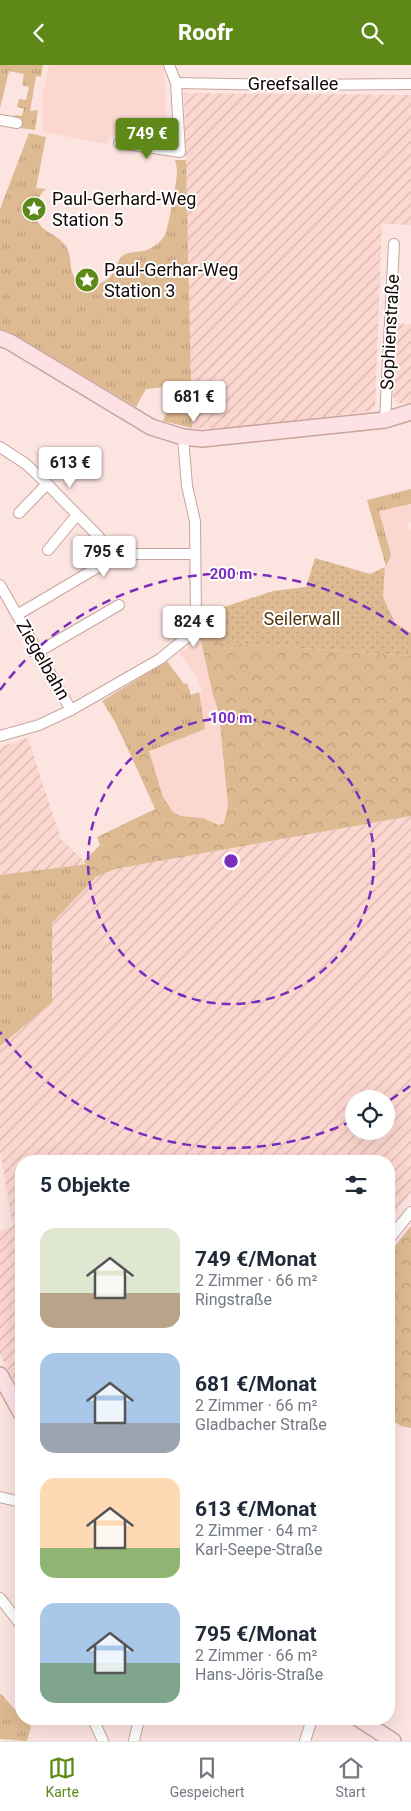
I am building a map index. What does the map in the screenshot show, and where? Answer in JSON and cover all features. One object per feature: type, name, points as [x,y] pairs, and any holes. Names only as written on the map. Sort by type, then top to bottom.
[{"type":"main road","points":[[0,338],[10,342],[151,427],[183,437],[212,438],[385,420],[411,412]]},
{"type":"main road","points":[[0,1375],[15,1402]]},
{"type":"main road","points":[[368,1725],[393,1741]]},
{"type":"street","points":[[118,143],[180,152],[176,83],[169,65]]},
{"type":"street","name":"Greefsallee","points":[[176,83],[287,85],[411,84]]},
{"type":"street","points":[[0,120],[17,123]]},
{"type":"street","name":"Sophienstraße","points":[[385,420],[394,245]]},
{"type":"street","points":[[0,736],[38,725],[71,710],[160,659],[186,638],[196,620],[195,521],[187,486],[183,437]]},
{"type":"street","points":[[0,447],[26,464],[48,484],[99,537],[105,563]]},
{"type":"street","points":[[19,513],[48,484]]},
{"type":"street","points":[[48,550],[77,515]]},
{"type":"street","points":[[17,615],[105,563],[134,554],[195,554]]},
{"type":"street","name":"Ziegelbahn","points":[[0,585],[71,710]]},
{"type":"street","points":[[38,652],[119,605]]},
{"type":"street","points":[[395,1232],[411,1212]]},
{"type":"street","points":[[0,1497],[15,1501]]},
{"type":"street","points":[[0,1598],[15,1617]]},
{"type":"street","points":[[96,1725],[103,1741]]},
{"type":"street","points":[[134,1741],[138,1725]]},
{"type":"street","points":[[305,1741],[310,1725]]},
{"type":"shaded area","points":[[49,65],[163,65],[167,136],[160,143],[156,143],[111,135],[107,144],[43,132],[42,97]]},
{"type":"shaded area","points":[[184,93],[411,95],[411,226],[382,224],[375,407],[371,411],[248,427],[192,428]]},
{"type":"shaded area","points":[[396,324],[411,324],[411,403],[403,404],[396,402],[393,396]]},
{"type":"shaded area","points":[[411,504],[411,522],[407,522],[411,530],[411,633],[395,623],[383,597],[386,566],[379,511]]},
{"type":"shaded area","points":[[201,641],[219,713],[228,806],[224,823],[219,825],[207,819],[181,816],[173,812],[163,797],[149,751],[205,729],[199,692],[202,691],[197,678],[179,652]]},
{"type":"shaded area","points":[[26,738],[28,739],[61,839],[87,864],[0,875],[0,747]]},
{"type":"shaded area","points":[[411,816],[411,1192],[395,1212],[395,1155],[15,1155],[15,1383],[0,1354],[0,1230],[13,1227],[0,1150],[0,1046],[52,1003],[52,923],[96,877],[115,869]]},
{"type":"green space","points":[[0,65],[43,65],[41,77],[36,76],[30,111],[38,110],[35,130],[20,128],[22,119],[14,118],[15,115],[22,116],[24,109],[17,107],[19,99],[26,100],[29,87],[22,85],[24,74],[9,71],[0,108]]},
{"type":"green space","points":[[29,133],[46,137],[36,188],[46,189],[40,195],[37,203],[36,217],[42,228],[63,242],[67,248],[73,275],[76,279],[88,284],[97,284],[107,279],[113,273],[123,255],[147,250],[155,246],[162,239],[168,224],[176,184],[177,167],[175,160],[186,160],[192,428],[163,421],[174,392],[173,386],[146,389],[136,407],[12,333],[0,329],[0,209]]},
{"type":"green space","points":[[411,489],[411,504],[379,511],[391,555],[386,566],[367,500]]},
{"type":"green space","name":"Seilerwall","points":[[315,558],[370,574],[385,567],[383,597],[395,623],[411,633],[411,656],[201,641],[198,638],[199,615],[273,591],[306,587]]},
{"type":"green space","points":[[201,641],[411,656],[411,816],[115,869],[96,877],[84,861],[100,845],[97,837],[155,809],[132,758],[149,751],[163,797],[173,812],[181,816],[203,818],[219,825],[224,823],[228,806],[219,713]]},
{"type":"green space","points":[[167,661],[184,684],[187,683],[191,695],[199,692],[205,729],[132,758],[115,722],[102,701]]},
{"type":"green space","points":[[87,864],[96,877],[52,923],[52,1003],[0,1046],[0,875]]},
{"type":"green space","points":[[411,1226],[411,1428],[401,1426],[395,1422],[395,1246]]},
{"type":"green space","points":[[0,1693],[15,1709],[15,1725],[29,1725],[31,1727],[27,1741],[0,1739]]},
{"type":"place","name":"Paul-Gerhard-Weg Station 5","points":[[34,209]]},
{"type":"place","name":"Paul-Gerhar-Weg Station 3","points":[[87,280]]}]
